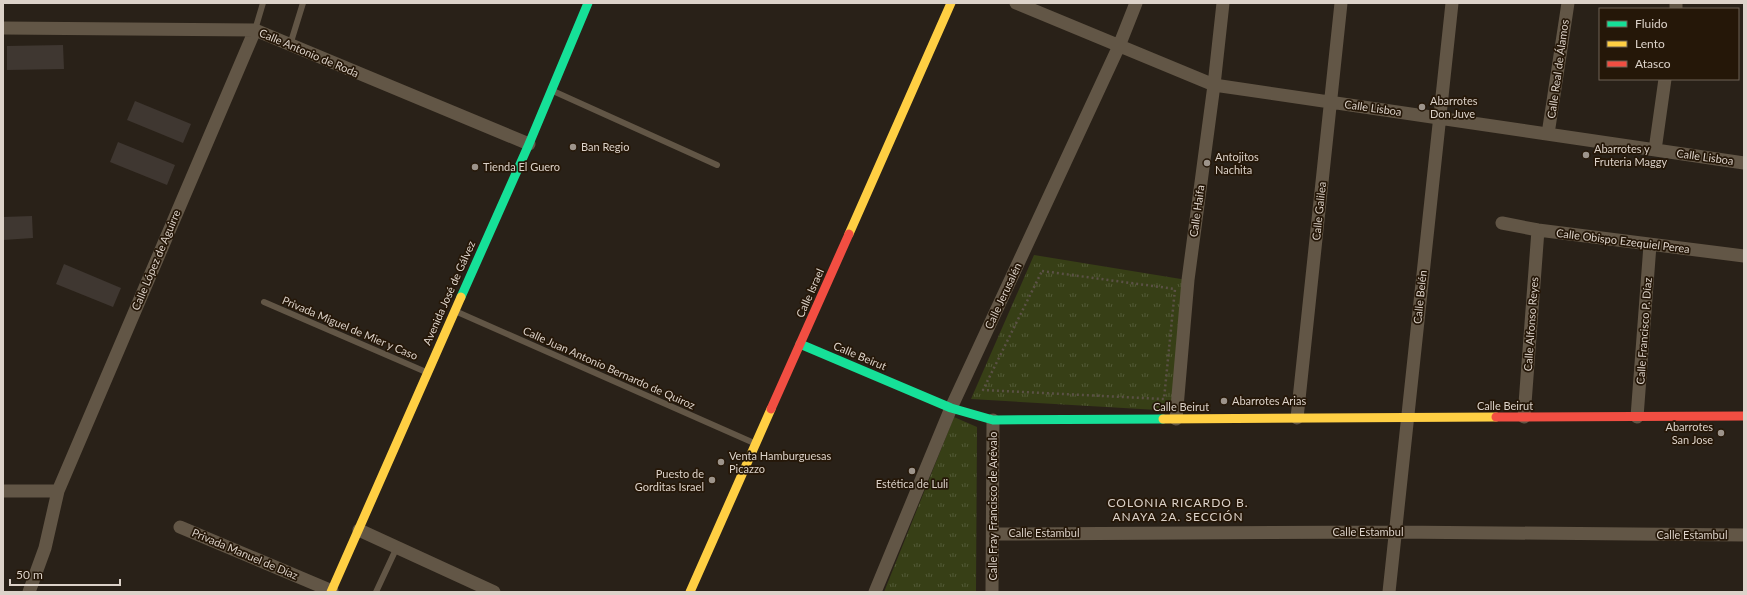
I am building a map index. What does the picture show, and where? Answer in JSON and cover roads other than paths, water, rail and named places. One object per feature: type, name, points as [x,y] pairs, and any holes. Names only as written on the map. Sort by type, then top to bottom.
[{"type":"street","name":"Avenida José de Gálvez","points":[[331,592],[529,144],[588,3]]},
{"type":"street","name":"Calle Israel","points":[[691,591],[952,3]]},
{"type":"street","name":"Calle Lisboa","points":[[1016,3],[1214,85],[1744,163]]},
{"type":"street","name":"Calle Jerusalén","points":[[875,592],[951,408],[1119,46],[1136,3]]},
{"type":"street","name":"Calle Haifa","points":[[1176,419],[1188,280],[1214,85],[1223,3]]},
{"type":"street","name":"Calle Galilea","points":[[1297,418],[1341,3]]},
{"type":"street","name":"Calle Belén","points":[[1389,592],[1452,3]]},
{"type":"street","name":"Calle Real de Álamos","points":[[1548,134],[1568,3]]},
{"type":"street","name":"Calle Antonio de Roda","points":[[3,28],[255,30],[529,144]]},
{"type":"street","name":"Calle López de Aguirre","points":[[28,592],[45,548],[58,491],[255,30]]},
{"type":"street","points":[[1655,150],[1666,80]]},
{"type":"street","name":"Calle Obispo Ezequiel Perea","points":[[1502,223],[1538,230],[1744,256]]},
{"type":"street","name":"Calle Alfonso Reyes","points":[[1524,418],[1538,230]]},
{"type":"street","name":"Calle Francisco P. Díaz","points":[[1637,417],[1650,245]]},
{"type":"street","name":"Calle Beirut","points":[[800,344],[951,408],[993,420],[1744,416]]},
{"type":"street","name":"Calle Fray Francisco de Arévalo","points":[[992,592],[993,420]]},
{"type":"street","points":[[3,491],[58,491]]},
{"type":"street","name":"Privada Manuel de Díaz","points":[[180,527],[331,592]]},
{"type":"street","points":[[359,530],[494,592]]},
{"type":"street","name":"Calle Estambul","points":[[992,534],[1396,532],[1744,535]]},
{"type":"lane","points":[[255,30],[263,3]]},
{"type":"lane","points":[[290,45],[303,3]]},
{"type":"lane","points":[[551,90],[717,165]]},
{"type":"lane","name":"Privada Miguel de Mier y Caso","points":[[264,302],[427,373]]},
{"type":"lane","name":"Calle Juan Antonio Bernardo de Quiroz","points":[[454,311],[756,444]]},
{"type":"lane","points":[[376,592],[397,547]]},
{"type":"place","name":"Abarrotes Don Juve","points":[[1422,107]]},
{"type":"place","name":"Ban Regio","points":[[573,147]]},
{"type":"place","name":"Abarrotes y Fruteria Maggy","points":[[1586,155]]},
{"type":"place","name":"Antojitos Nachita","points":[[1207,163]]},
{"type":"place","name":"Tienda El Guero","points":[[475,167]]},
{"type":"place","name":"Abarrotes Arias","points":[[1224,401]]},
{"type":"place","name":"Abarrotes San Jose","points":[[1721,433]]},
{"type":"place","name":"Venta Hamburguesas Picazzo","points":[[721,462]]},
{"type":"place","name":"Estética de Luli","points":[[912,471]]},
{"type":"place","name":"Puesto de Gorditas Israel","points":[[712,480]]},
{"type":"district","name":"COLONIA RICARDO B. ANAYA 2A. SECCIÓN","points":[[1178,510]]}]
